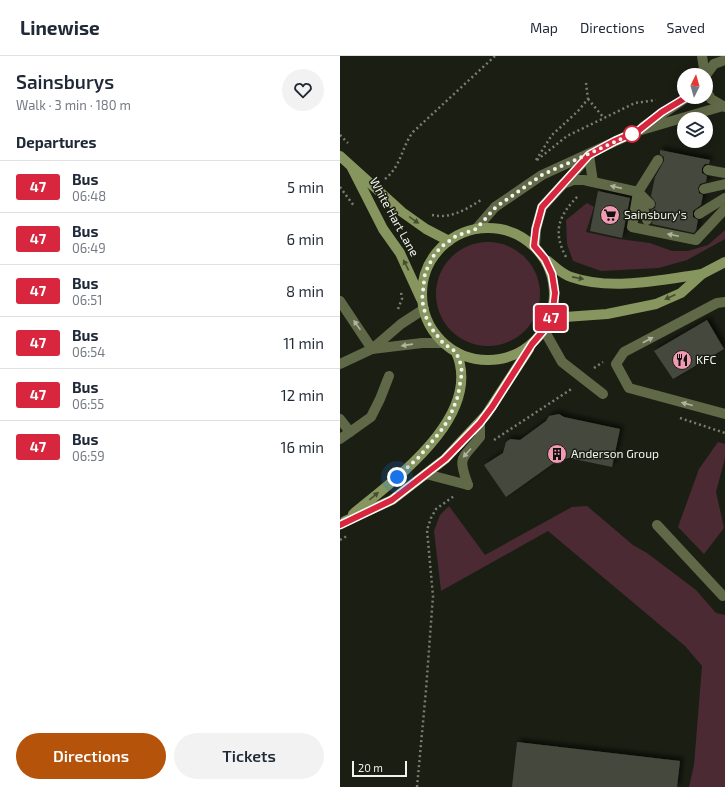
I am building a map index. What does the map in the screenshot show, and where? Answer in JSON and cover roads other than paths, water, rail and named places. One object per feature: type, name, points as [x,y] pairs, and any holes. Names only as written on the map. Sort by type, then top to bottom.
[{"type":"main road","name":"White Hart Lane","points":[[340,156],[402,212],[449,241]]},
{"type":"main road","name":"White Hart Lane","points":[[352,168],[384,229],[400,253],[423,305]]},
{"type":"main road","points":[[532,344],[513,356],[496,360],[474,359],[456,352],[443,343],[432,329],[423,305],[423,281],[427,268],[434,255],[449,241],[465,232],[476,229],[496,228],[510,231],[534,246],[545,259],[559,271],[570,277],[602,283],[641,282],[702,274]]},
{"type":"main road","points":[[342,523],[392,500],[445,459],[480,423],[532,344],[544,330],[550,318],[555,301],[554,286],[552,274],[545,259]]},
{"type":"main road","points":[[550,318],[607,314],[656,304],[680,293],[702,274],[725,262]]},
{"type":"main road","points":[[342,523],[418,458],[449,419],[458,396],[462,372],[456,352]]},
{"type":"lane","points":[[702,56],[704,68]]},
{"type":"lane","points":[[711,68],[714,64],[724,58]]},
{"type":"lane","points":[[713,100],[724,106]]},
{"type":"lane","points":[[638,131],[662,112],[677,103]]},
{"type":"lane","points":[[476,229],[496,207],[542,175],[589,155],[638,131],[724,106]]},
{"type":"lane","points":[[589,155],[593,182]]},
{"type":"lane","points":[[534,246],[536,229],[542,207],[589,155]]},
{"type":"lane","points":[[658,160],[638,192],[632,227],[696,240],[725,209]]},
{"type":"lane","points":[[708,170],[725,172]]},
{"type":"lane","points":[[638,192],[655,179]]},
{"type":"lane","points":[[563,184],[573,180],[593,182],[638,192],[650,204]]},
{"type":"lane","points":[[704,189],[725,184]]},
{"type":"lane","points":[[638,192],[646,220]]},
{"type":"lane","points":[[699,214],[725,198]]},
{"type":"lane","points":[[696,230],[725,204]]},
{"type":"lane","points":[[340,301],[372,349]]},
{"type":"lane","points":[[725,302],[717,303],[624,352],[616,364],[629,388],[725,414]]},
{"type":"lane","points":[[340,364],[372,349],[423,305]]},
{"type":"lane","points":[[544,330],[562,362],[603,394]]},
{"type":"lane","points":[[372,349],[422,343],[443,343]]},
{"type":"lane","points":[[340,439],[371,417],[390,376]]},
{"type":"lane","points":[[340,419],[350,432]]},
{"type":"lane","points":[[426,474],[468,485],[460,465],[462,459],[480,437],[480,423]]},
{"type":"lane","points":[[657,525],[722,596]]},
{"type":"place","name":"Sainsbury's","points":[[610,215]]},
{"type":"place","name":"KFC","points":[[682,360]]},
{"type":"place","name":"Anderson Group","points":[[557,454]]}]
